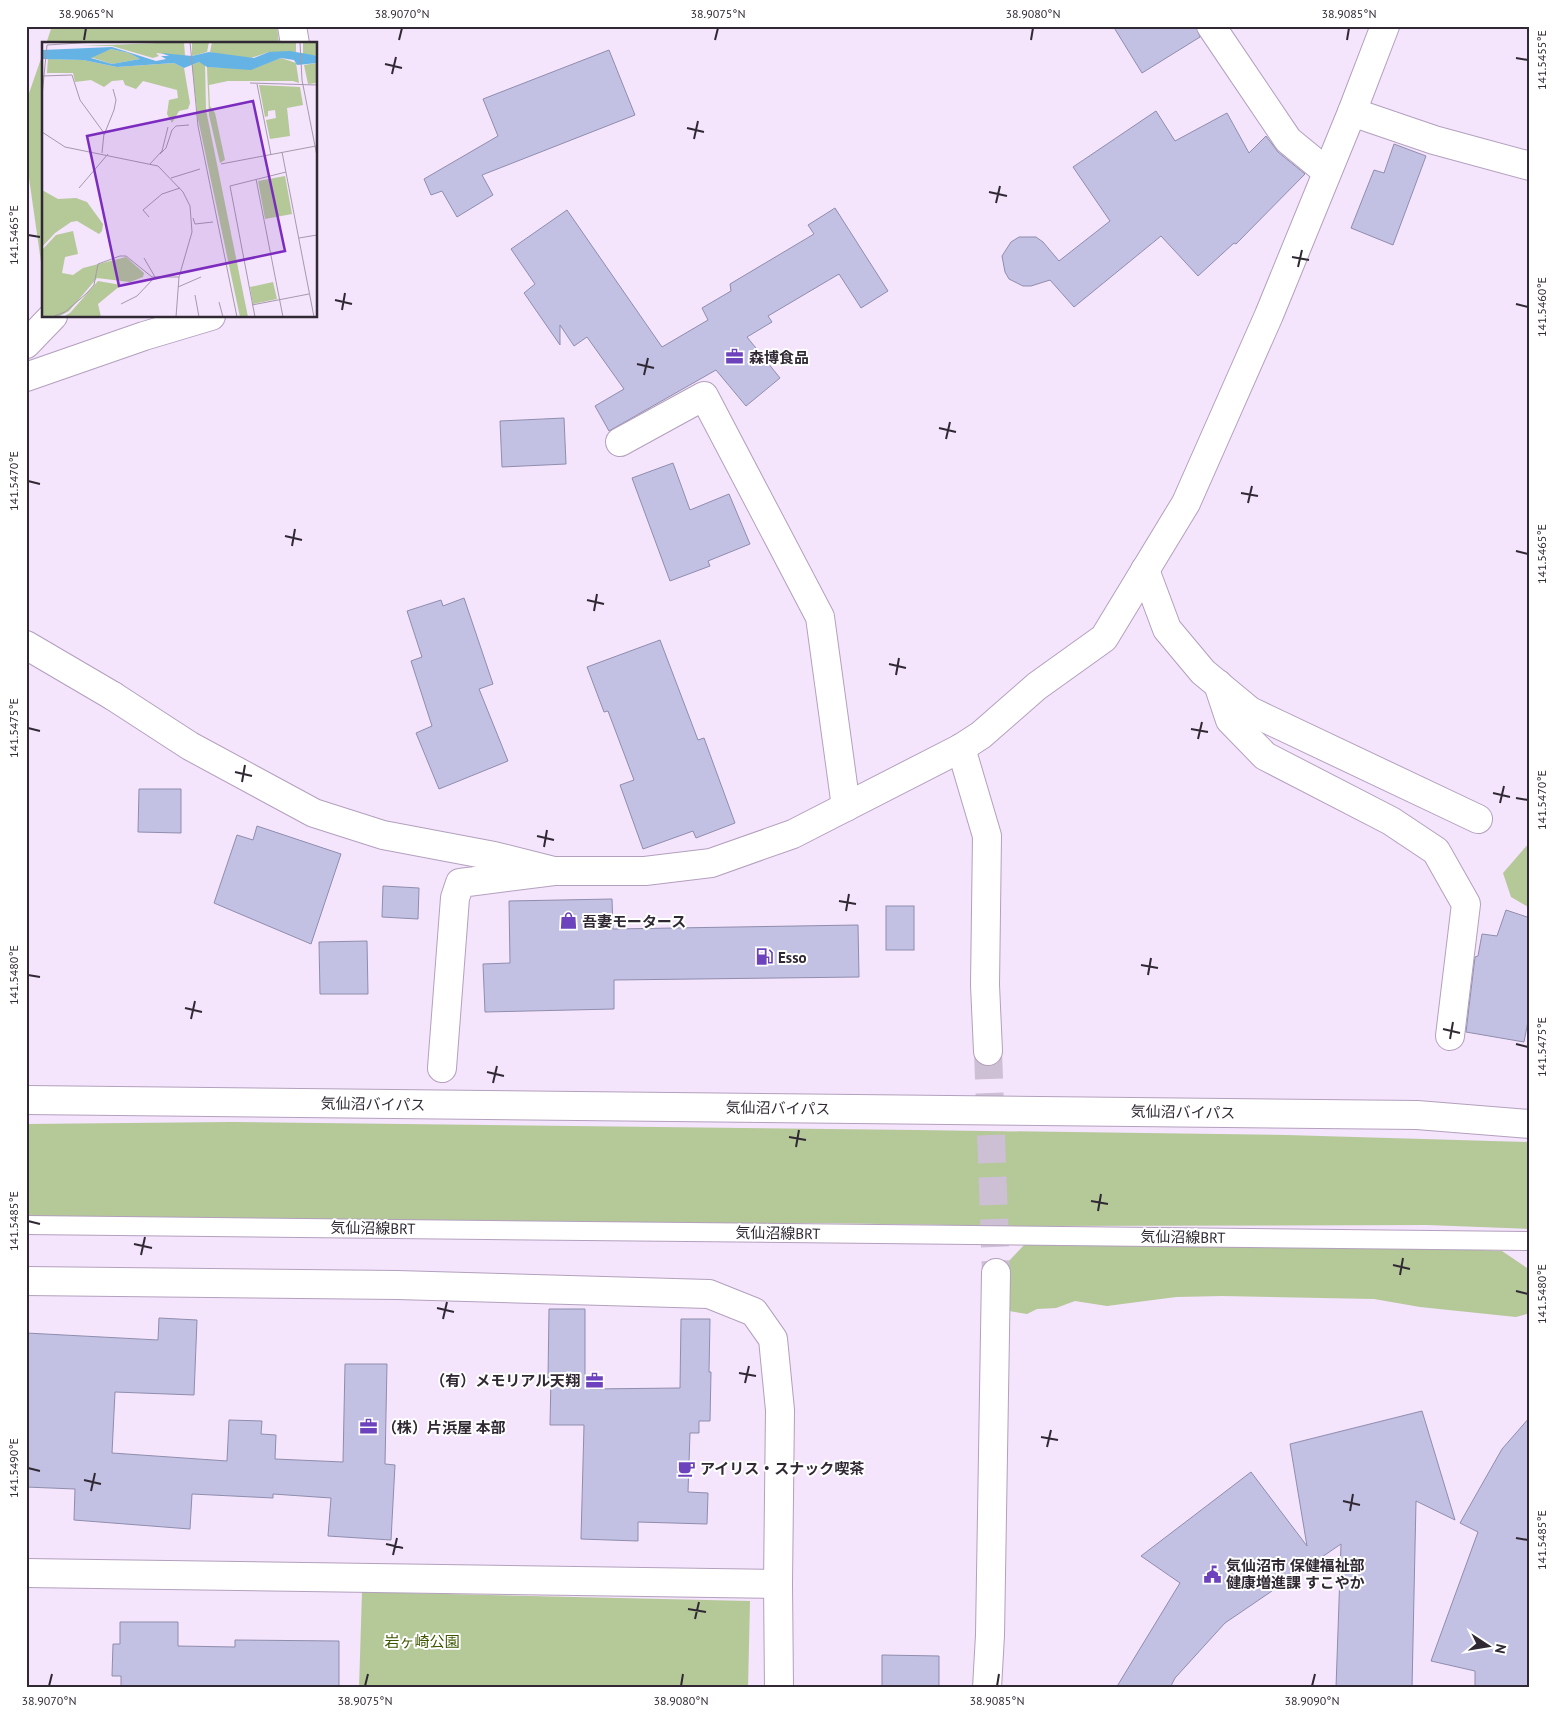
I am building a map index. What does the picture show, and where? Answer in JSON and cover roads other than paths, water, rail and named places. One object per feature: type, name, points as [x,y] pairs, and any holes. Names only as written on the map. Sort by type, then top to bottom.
[{"type":"main road","points":[[292,26],[295,42]]},
{"type":"main road","points":[[1211,26],[1288,140],[1327,172]]},
{"type":"main road","points":[[442,1068],[455,898],[460,883],[554,871],[645,871],[711,864],[793,834],[961,748],[981,735],[1037,686],[1104,638],[1186,502],[1269,315],[1385,26]]},
{"type":"main road","points":[[1352,112],[1434,140],[1525,167]]},
{"type":"main road","points":[[26,344],[51,318]]},
{"type":"main road","points":[[26,377],[144,336],[204,318]]},
{"type":"main road","points":[[620,442],[704,396],[820,617],[846,807]]},
{"type":"main road","points":[[1145,570],[1167,629],[1204,672],[1250,711],[1478,819]]},
{"type":"main road","points":[[26,645],[113,696],[190,746],[314,813],[383,835],[494,856],[554,871]]},
{"type":"main road","points":[[1218,684],[1230,720],[1265,756],[1391,822],[1436,851],[1466,904],[1450,1036]]},
{"type":"main road","points":[[961,748],[987,836],[985,985],[988,1051]]},
{"type":"main road","name":"気仙沼バイパス","points":[[26,1100],[1417,1115],[1530,1124]]},
{"type":"main road","points":[[987,1688],[990,1625],[996,1273]]},
{"type":"main road","points":[[26,1281],[397,1285],[699,1293],[709,1294],[754,1312],[773,1339],[780,1410],[779,1688]]},
{"type":"main road","points":[[26,1573],[778,1584]]},
{"type":"lane","name":"気仙沼線BRT","points":[[26,1224],[1530,1241]]},
{"type":"tunnel","points":[[988,1051],[996,1273]]},
{"type":"place","name":"森博食品","points":[[735,357]]},
{"type":"place","name":"吾妻モータース","points":[[568,921]]},
{"type":"place","name":"Esso","points":[[764,957]]},
{"type":"place","name":"（有）メモリアル天翔","points":[[594,1380]]},
{"type":"place","name":"（株）片浜屋 本部","points":[[368,1427]]},
{"type":"place","name":"アイリス・スナック喫茶","points":[[686,1468]]},
{"type":"place","name":"気仙沼市 保健福祉部 健康増進課 すこやか","points":[[1212,1574]]},
{"type":"park label","name":"岩ヶ崎公園","points":[[422,1641]]}]
